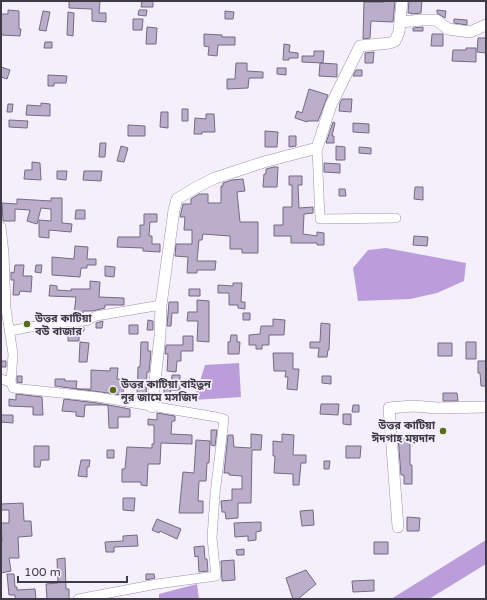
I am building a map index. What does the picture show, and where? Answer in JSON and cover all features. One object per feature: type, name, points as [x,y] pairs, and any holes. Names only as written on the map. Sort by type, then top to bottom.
[{"type":"street","points":[[396,218],[320,219],[317,148],[331,105],[360,46],[390,43],[395,41],[401,22],[402,1]]},
{"type":"street","points":[[401,22],[436,20],[448,28],[470,32],[486,25]]},
{"type":"street","points":[[152,407],[160,336],[161,305],[174,210],[177,199],[215,178],[264,162],[317,148]]},
{"type":"street","points":[[1,226],[4,253],[6,309],[13,354],[11,382],[13,388],[98,397],[224,419],[215,494],[212,538],[216,576],[157,584],[78,599]]},
{"type":"street","points":[[9,331],[58,322],[86,321],[96,316],[161,305]]},
{"type":"street","points":[[1,379],[11,382]]},
{"type":"street","points":[[398,527],[389,408],[413,406],[437,408],[486,407]]},
{"type":"shaded area","points":[[386,248],[466,263],[464,281],[437,293],[410,299],[358,301],[353,268],[368,250]]},
{"type":"shaded area","points":[[239,363],[241,397],[194,400],[205,365]]},
{"type":"shaded area","points":[[486,540],[486,564],[429,599],[391,599]]},
{"type":"shaded area","points":[[197,584],[199,599],[159,599],[159,594]]},
{"type":"building","points":[[69,1],[100,1],[99,13],[106,13],[106,22],[92,21],[92,9],[69,8]]},
{"type":"building","points":[[142,1],[153,1],[153,7],[141,7]]},
{"type":"building","points":[[395,1],[393,22],[371,21],[370,38],[363,39],[364,2]]},
{"type":"building","points":[[409,1],[422,1],[421,13],[408,13]]},
{"type":"building","points":[[8,10],[19,11],[19,29],[21,29],[20,36],[1,35],[1,14],[8,14]]},
{"type":"building","points":[[139,10],[147,10],[146,16],[138,15]]},
{"type":"building","points":[[437,10],[446,11],[445,18],[437,13]]},
{"type":"building","points":[[43,11],[50,12],[46,31],[39,30]]},
{"type":"building","points":[[225,11],[234,12],[233,19],[225,19]]},
{"type":"building","points":[[68,12],[74,13],[73,36],[67,35]]},
{"type":"building","points":[[133,19],[143,19],[142,30],[133,30]]},
{"type":"building","points":[[454,19],[467,20],[467,25],[454,23]]},
{"type":"building","points":[[147,27],[157,28],[156,44],[146,44]]},
{"type":"building","points":[[423,27],[423,31],[413,31],[413,28]]},
{"type":"building","points":[[204,34],[222,35],[222,37],[235,37],[235,45],[218,45],[217,56],[208,55],[209,47],[204,46]]},
{"type":"building","points":[[432,34],[443,34],[443,46],[431,46]]},
{"type":"building","points":[[478,38],[486,38],[486,53],[477,52]]},
{"type":"building","points":[[45,42],[52,42],[52,48],[44,48]]},
{"type":"building","points":[[284,44],[290,45],[289,52],[298,53],[298,58],[283,60]]},
{"type":"building","points":[[466,48],[476,48],[476,62],[452,61],[453,50],[466,50]]},
{"type":"building","points":[[314,51],[324,51],[323,63],[302,62],[302,56],[314,56]]},
{"type":"building","points":[[374,52],[373,63],[365,63],[365,53]]},
{"type":"building","points":[[236,63],[247,63],[247,71],[263,72],[263,78],[249,78],[248,88],[227,89],[227,79],[235,79]]},
{"type":"building","points":[[320,63],[337,64],[337,77],[319,76]]},
{"type":"building","points":[[1,67],[10,70],[7,79],[1,77]]},
{"type":"building","points":[[277,68],[286,68],[286,75],[277,74]]},
{"type":"building","points":[[356,70],[362,70],[362,76],[353,76]]},
{"type":"building","points":[[48,75],[67,76],[66,83],[54,83],[54,86],[48,86]]},
{"type":"building","points":[[309,89],[328,95],[318,121],[307,122],[295,118],[297,111],[302,113]]},
{"type":"building","points":[[342,99],[352,99],[351,112],[339,111]]},
{"type":"building","points":[[41,103],[50,104],[50,116],[26,115],[27,105],[41,106]]},
{"type":"building","points":[[8,104],[13,104],[12,112],[7,112]]},
{"type":"building","points":[[182,109],[188,109],[188,121],[182,121]]},
{"type":"building","points":[[161,112],[168,112],[168,128],[160,127]]},
{"type":"building","points":[[206,114],[214,114],[215,132],[202,132],[202,134],[194,134],[195,118],[206,119]]},
{"type":"building","points":[[9,120],[28,121],[27,128],[9,127]]},
{"type":"building","points":[[333,122],[335,123],[332,136],[334,136],[334,143],[326,143]]},
{"type":"building","points":[[353,123],[369,124],[369,133],[353,132]]},
{"type":"building","points":[[128,125],[145,126],[145,136],[128,136]]},
{"type":"building","points":[[265,131],[278,132],[277,147],[265,147]]},
{"type":"building","points":[[289,136],[296,136],[296,146],[289,147]]},
{"type":"building","points":[[100,143],[106,143],[105,157],[99,157]]},
{"type":"building","points":[[121,146],[128,148],[124,162],[117,161]]},
{"type":"building","points":[[336,146],[345,147],[345,160],[336,160]]},
{"type":"building","points":[[359,147],[371,148],[371,154],[359,153]]},
{"type":"building","points":[[32,162],[40,163],[41,180],[24,179],[25,170],[32,170]]},
{"type":"building","points":[[324,163],[340,164],[340,173],[324,172]]},
{"type":"building","points":[[278,167],[277,187],[263,187],[266,169]]},
{"type":"building","points":[[57,171],[67,171],[66,180],[57,179]]},
{"type":"building","points":[[84,171],[102,171],[101,181],[83,180]]},
{"type":"building","points":[[289,176],[302,176],[302,185],[298,185],[299,208],[313,207],[313,213],[304,214],[303,234],[317,236],[317,232],[324,233],[324,245],[317,245],[317,243],[291,243],[291,236],[274,236],[274,225],[283,225],[283,207],[292,207],[292,185],[289,185]]},
{"type":"building","points":[[243,179],[245,191],[237,192],[240,222],[258,222],[258,253],[242,253],[242,249],[230,249],[230,236],[203,234],[202,240],[199,240],[197,261],[216,261],[215,270],[197,270],[197,273],[187,273],[188,257],[175,256],[176,244],[192,244],[192,230],[184,230],[185,217],[180,217],[183,204],[191,204],[191,199],[199,194],[208,194],[208,203],[221,203],[221,186],[223,186],[223,183]]},
{"type":"building","points":[[415,187],[423,187],[423,200],[414,199]]},
{"type":"building","points":[[339,189],[345,189],[346,196],[339,196]]},
{"type":"building","points":[[51,198],[62,198],[62,223],[72,224],[71,232],[49,230],[49,238],[39,237],[39,220],[51,221],[51,209],[41,208],[37,224],[27,221],[30,210],[15,209],[15,221],[3,221],[2,203],[17,204],[17,199],[51,201]]},
{"type":"building","points":[[76,210],[85,210],[85,219],[75,219]]},
{"type":"building","points":[[144,214],[157,214],[157,222],[150,222],[149,236],[152,236],[152,244],[160,244],[160,252],[143,251],[143,248],[117,247],[118,237],[140,237],[140,225],[144,225]]},
{"type":"building","points":[[414,236],[428,237],[427,246],[413,245]]},
{"type":"building","points":[[75,246],[88,247],[87,259],[96,259],[96,265],[87,265],[87,268],[81,268],[80,277],[52,275],[52,257],[74,259]]},
{"type":"building","points":[[15,265],[24,265],[23,276],[32,276],[31,292],[20,291],[19,295],[13,295],[14,280],[11,280],[11,272],[14,273]]},
{"type":"building","points":[[36,265],[42,265],[41,273],[35,272]]},
{"type":"building","points":[[105,266],[115,267],[114,277],[105,276]]},
{"type":"building","points":[[90,281],[100,282],[99,297],[124,298],[124,305],[105,305],[105,308],[92,311],[83,311],[83,315],[74,315],[76,297],[49,296],[50,285],[57,286],[57,290],[71,291],[71,289],[90,289]]},
{"type":"building","points":[[233,283],[242,283],[241,302],[245,302],[245,309],[238,308],[238,305],[229,305],[229,293],[218,293],[218,285],[233,286]]},
{"type":"building","points":[[189,289],[200,289],[200,296],[189,296]]},
{"type":"building","points":[[197,300],[209,301],[209,342],[197,341],[198,321],[187,321],[188,312],[197,312]]},
{"type":"building","points":[[169,302],[178,302],[178,313],[172,313],[171,326],[167,326]]},
{"type":"building","points":[[243,313],[250,313],[250,320],[243,320]]},
{"type":"building","points":[[273,319],[285,320],[284,335],[269,335],[269,345],[262,345],[262,349],[256,349],[256,345],[249,345],[249,335],[260,334],[261,326],[273,326]]},
{"type":"building","points":[[148,320],[153,321],[153,330],[147,330]]},
{"type":"building","points":[[103,321],[102,328],[96,328],[96,323]]},
{"type":"building","points":[[321,323],[330,324],[329,350],[327,357],[318,357],[319,348],[310,348],[310,342],[320,342]]},
{"type":"building","points":[[129,325],[138,325],[138,334],[129,334]]},
{"type":"building","points":[[84,327],[84,331],[79,331],[79,341],[68,341],[68,329],[57,328]]},
{"type":"building","points":[[231,335],[237,335],[237,342],[240,342],[239,354],[228,354],[228,342],[230,342]]},
{"type":"building","points":[[183,336],[193,336],[193,351],[181,351],[181,361],[177,361],[176,372],[167,371],[168,354],[165,354],[166,345],[183,345]]},
{"type":"building","points":[[80,342],[89,343],[87,362],[79,362]]},
{"type":"building","points":[[141,342],[148,342],[148,351],[151,351],[149,372],[147,372],[146,399],[137,398],[138,367],[140,367]]},
{"type":"building","points":[[466,342],[476,342],[476,359],[466,359]]},
{"type":"building","points":[[438,343],[452,343],[452,356],[438,356]]},
{"type":"building","points":[[273,353],[293,353],[293,369],[299,369],[297,390],[287,389],[288,377],[285,377],[286,371],[274,371]]},
{"type":"building","points":[[1,361],[6,361],[6,367],[1,367]]},
{"type":"building","points":[[478,361],[486,361],[486,386],[481,386],[480,373],[478,373]]},
{"type":"building","points":[[110,368],[118,368],[117,379],[124,380],[123,395],[78,389],[91,389],[91,370],[110,371]]},
{"type":"building","points":[[172,375],[180,375],[180,390],[171,390]]},
{"type":"building","points":[[17,376],[22,376],[22,383],[17,382]]},
{"type":"building","points":[[322,376],[331,376],[331,384],[322,383]]},
{"type":"building","points":[[55,379],[77,381],[76,389],[55,386]]},
{"type":"building","points":[[164,384],[171,385],[170,397],[164,396]]},
{"type":"building","points":[[443,393],[457,393],[458,401],[443,401]]},
{"type":"building","points":[[16,394],[42,397],[43,415],[33,415],[33,407],[9,406],[9,399],[16,400]]},
{"type":"building","points":[[64,399],[108,405],[85,405],[84,417],[76,416],[76,412],[62,411]]},
{"type":"building","points":[[321,404],[339,404],[338,415],[320,414]]},
{"type":"building","points":[[108,405],[130,409],[130,417],[118,417],[118,428],[109,428]]},
{"type":"building","points":[[353,405],[359,405],[359,412],[352,412]]},
{"type":"building","points":[[157,413],[175,416],[175,421],[172,421],[171,434],[192,435],[192,444],[161,443],[160,464],[148,464],[147,486],[141,485],[141,482],[122,482],[122,469],[125,469],[127,447],[152,448],[152,444],[154,444],[154,425],[148,425],[148,419],[157,420]]},
{"type":"building","points":[[343,414],[351,414],[351,425],[343,424]]},
{"type":"building","points":[[1,415],[13,415],[13,423],[1,422]]},
{"type":"building","points":[[211,430],[217,430],[215,446],[211,445]]},
{"type":"building","points":[[251,434],[262,435],[261,450],[252,450],[251,503],[238,503],[238,518],[226,519],[225,512],[222,512],[221,501],[232,500],[232,489],[242,489],[242,476],[224,473],[228,435],[233,435],[234,447],[251,448]]},
{"type":"building","points":[[282,434],[294,435],[293,455],[306,455],[306,463],[301,463],[299,485],[293,485],[293,474],[274,473],[275,456],[273,456],[273,441],[282,442]]},
{"type":"building","points":[[398,436],[410,436],[410,465],[412,465],[412,484],[404,484],[404,475],[401,475]]},
{"type":"building","points":[[196,440],[210,441],[206,481],[199,481],[198,501],[203,501],[203,513],[179,513],[183,472],[194,473]]},
{"type":"building","points":[[34,446],[49,446],[49,460],[41,460],[40,467],[34,467]]},
{"type":"building","points":[[346,446],[361,446],[360,458],[346,458]]},
{"type":"building","points":[[107,450],[114,450],[114,458],[107,458]]},
{"type":"building","points":[[81,460],[90,460],[89,467],[87,467],[87,477],[78,476]]},
{"type":"building","points":[[324,461],[330,461],[329,469],[324,469]]},
{"type":"building","points":[[123,498],[135,498],[134,511],[123,510]]},
{"type":"building","points":[[23,503],[24,521],[31,521],[32,536],[18,537],[19,558],[9,558],[11,571],[1,573],[1,523],[9,523],[9,510],[1,510],[1,504]]},
{"type":"building","points":[[313,510],[314,525],[302,526],[300,511]]},
{"type":"building","points":[[407,517],[420,518],[419,531],[407,531]]},
{"type":"building","points":[[157,519],[181,529],[177,539],[160,531],[159,533],[152,530]]},
{"type":"building","points":[[261,522],[261,531],[256,532],[256,540],[248,541],[248,536],[235,537],[234,523]]},
{"type":"building","points":[[137,535],[138,546],[114,547],[114,552],[106,552],[105,542],[123,541],[123,536]]},
{"type":"building","points":[[374,542],[388,542],[388,554],[374,554]]},
{"type":"building","points":[[204,546],[208,571],[199,572],[198,556],[195,557],[194,547]]},
{"type":"building","points":[[244,549],[244,555],[237,555],[236,550]]},
{"type":"building","points":[[65,558],[66,589],[69,589],[69,599],[47,599],[46,584],[58,583],[57,559]]},
{"type":"building","points":[[234,560],[235,580],[222,581],[221,561]]},
{"type":"building","points":[[306,570],[316,584],[298,599],[293,599],[286,578]]},
{"type":"building","points":[[7,574],[14,574],[15,587],[17,587],[17,590],[35,589],[36,599],[15,599],[15,595],[9,595]]},
{"type":"building","points":[[146,574],[154,574],[155,578],[146,580]]},
{"type":"building","points":[[374,580],[374,591],[353,592],[352,581]]},
{"type":"place","name":"উত্তর কাটিয়া বউ বাজার","points":[[27,324]]},
{"type":"place","name":"উত্তর কাটিয়া বাইতুন নূর জামে মসজিদ","points":[[113,390]]},
{"type":"place","name":"উত্তর কাটিয়া ঈদগাহ ময়দান","points":[[443,431]]}]
